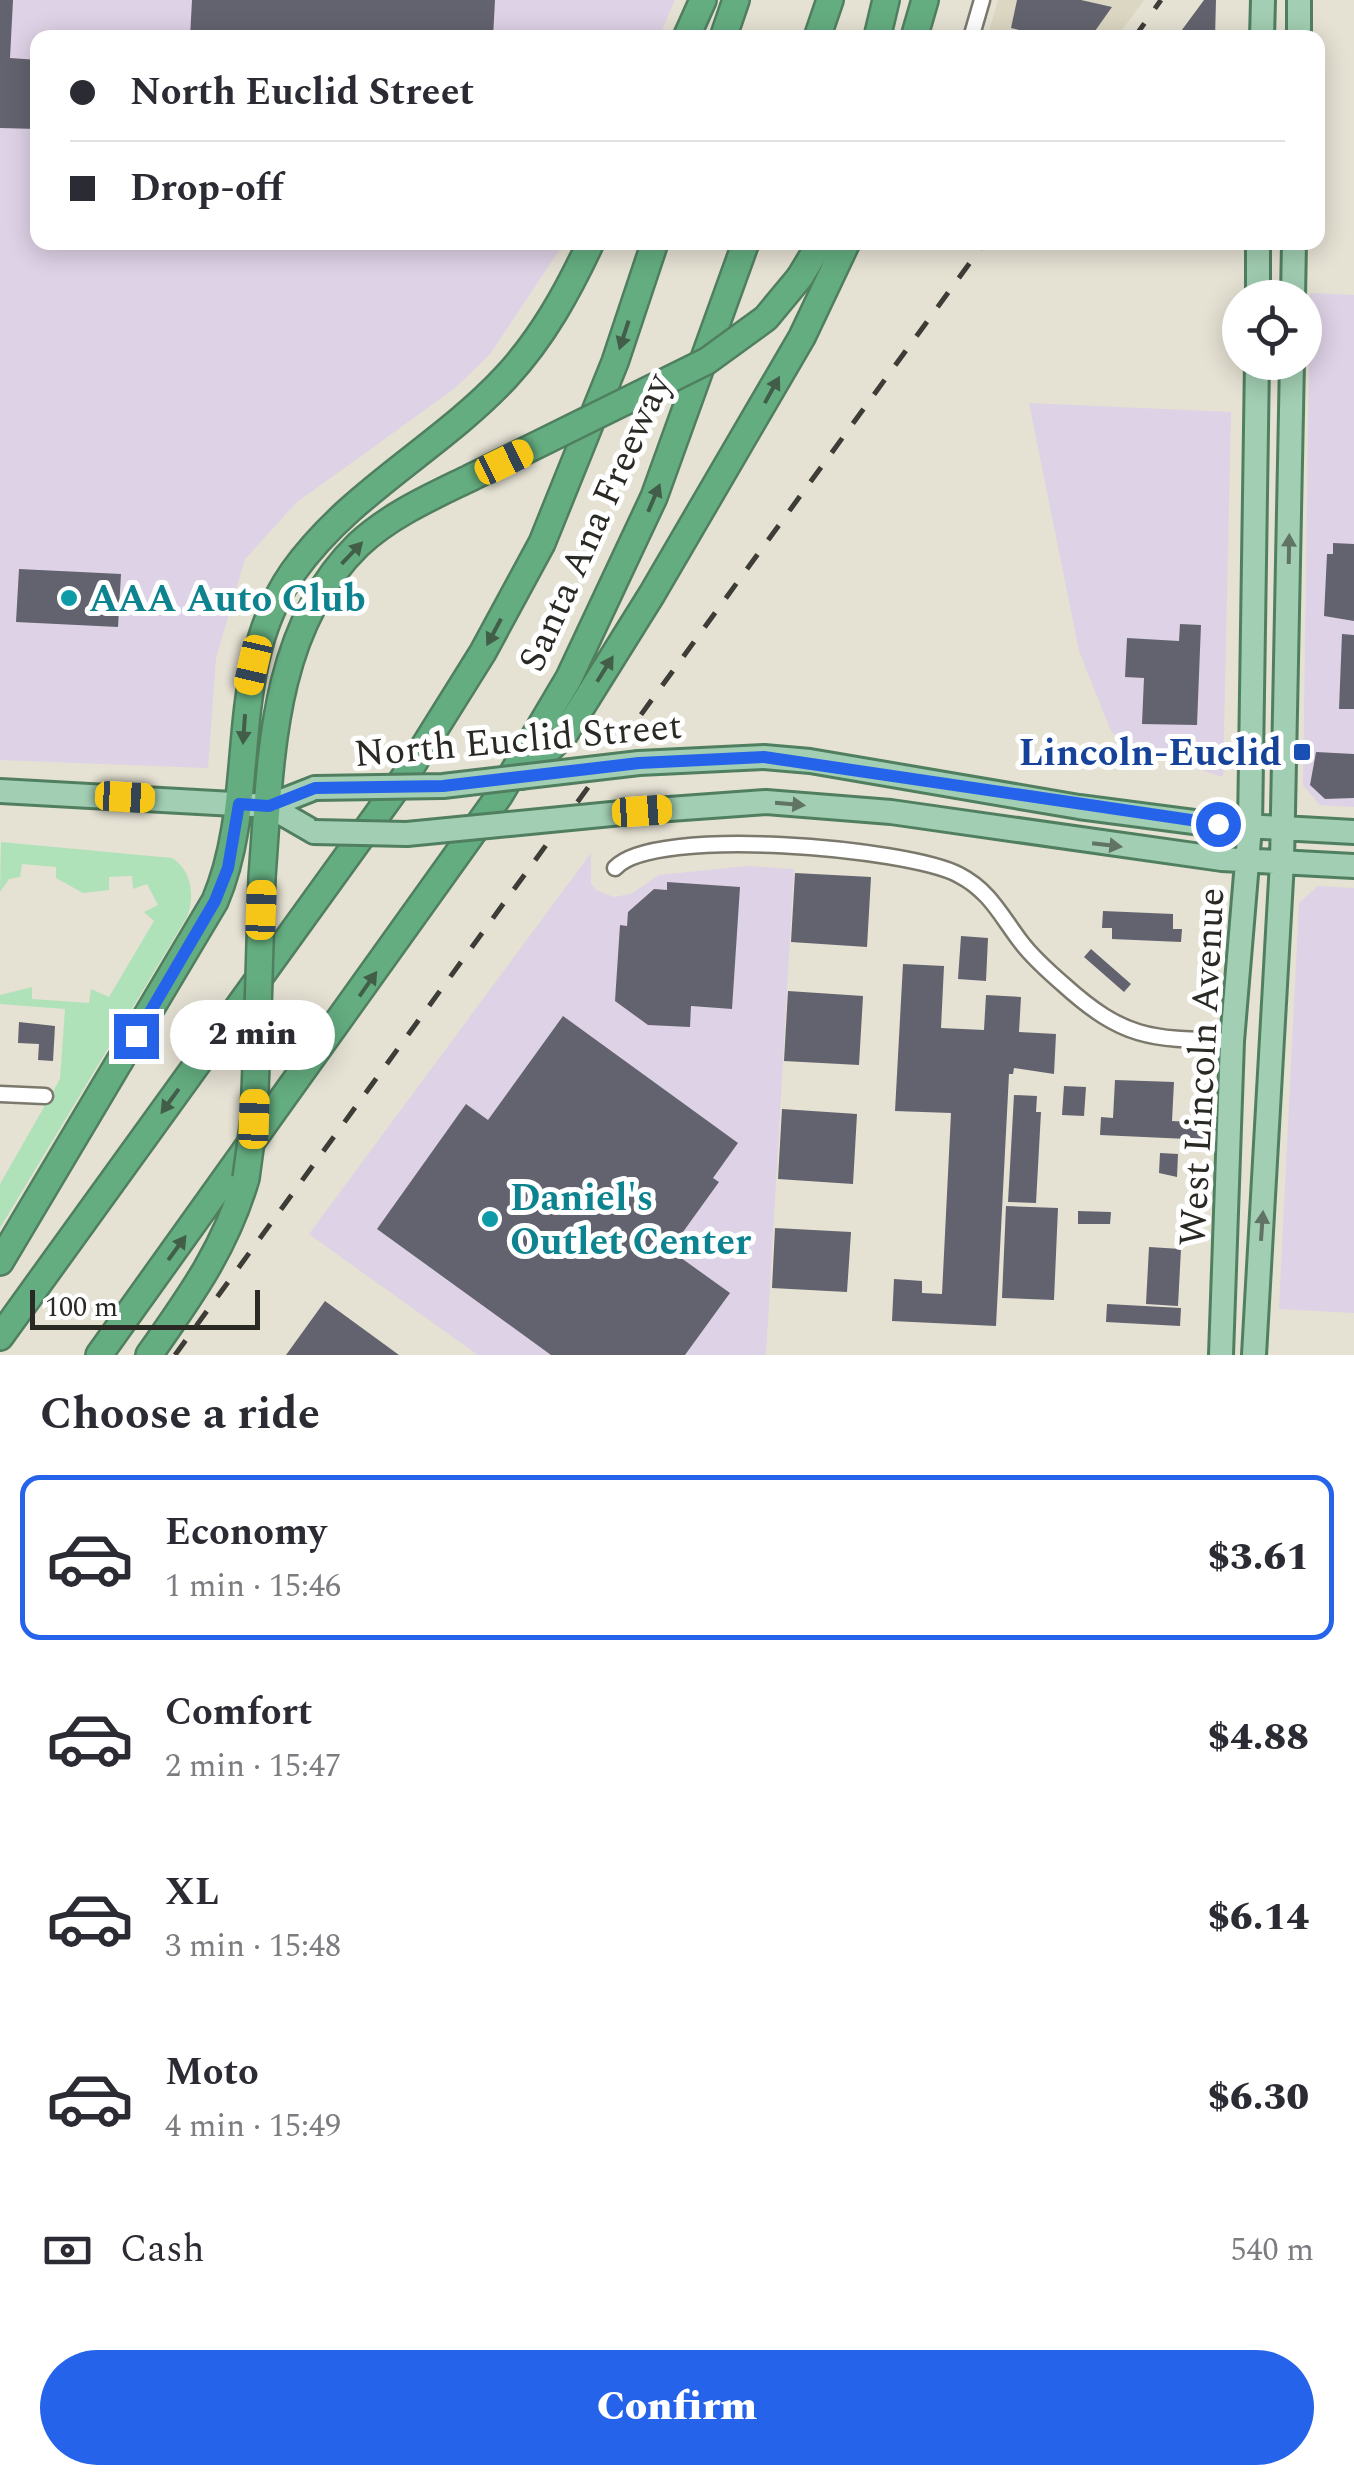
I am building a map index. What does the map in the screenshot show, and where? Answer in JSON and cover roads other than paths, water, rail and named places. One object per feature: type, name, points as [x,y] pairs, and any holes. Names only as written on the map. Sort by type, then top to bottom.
[{"type":"highway","points":[[690,30],[703,0]]},
{"type":"highway","points":[[726,30],[736,0]]},
{"type":"highway","points":[[820,30],[830,0]]},
{"type":"highway","points":[[879,30],[886,0]]},
{"type":"highway","points":[[916,30],[925,0]]},
{"type":"highway","points":[[0,1262],[215,901],[228,868],[239,804],[253,665],[264,629],[294,572],[343,514],[504,379],[552,318],[587,250]]},
{"type":"highway","name":"Santa Ana Freeway","points":[[0,1337],[408,772],[484,652],[542,543],[615,362],[652,250]]},
{"type":"highway","name":"Santa Ana Freeway","points":[[99,1355],[499,796],[569,678],[615,588],[688,410],[743,250]]},
{"type":"highway","points":[[149,1355],[209,1270],[232,1225],[246,1178],[254,1119],[262,877],[282,687],[309,608],[360,544],[417,504],[708,362],[766,318],[800,278],[816,250]]},
{"type":"highway","points":[[499,796],[564,735],[748,431],[844,250]]},
{"type":"main road","points":[[1262,0],[1262,30]]},
{"type":"main road","points":[[1298,30],[1299,0]]},
{"type":"main road","points":[[1258,250],[1258,280]]},
{"type":"main road","points":[[1293,280],[1294,250]]},
{"type":"main road","name":"West Lincoln Avenue","points":[[1220,1355],[1232,1040],[1250,828],[1257,380]]},
{"type":"main road","name":"West Lincoln Avenue","points":[[1254,1355],[1284,828],[1292,380]]},
{"type":"main road","name":"North Euclid Street","points":[[0,791],[269,806],[315,788],[443,786],[696,759],[810,761],[1079,807],[1250,828],[1354,832]]},
{"type":"main road","name":"North Euclid Street","points":[[269,806],[314,832],[407,834],[766,802],[891,812],[1247,861],[1354,866]]},
{"type":"street","points":[[973,30],[982,0]]},
{"type":"street","points":[[615,868],[654,853],[752,844],[876,852],[925,861],[961,876],[987,894],[1030,953],[1118,1028],[1154,1037],[1232,1040]]},
{"type":"street","points":[[0,1094],[45,1096]]},
{"type":"railway","points":[[1140,30],[1161,0]]},
{"type":"railway","points":[[175,1355],[979,250]]},
{"type":"place","name":"AAA Auto Club","points":[[69,598]]},
{"type":"place","name":"Lincoln-Euclid","points":[[1302,752]]},
{"type":"place","name":"Daniel's Outlet Center","points":[[490,1219]]}]
